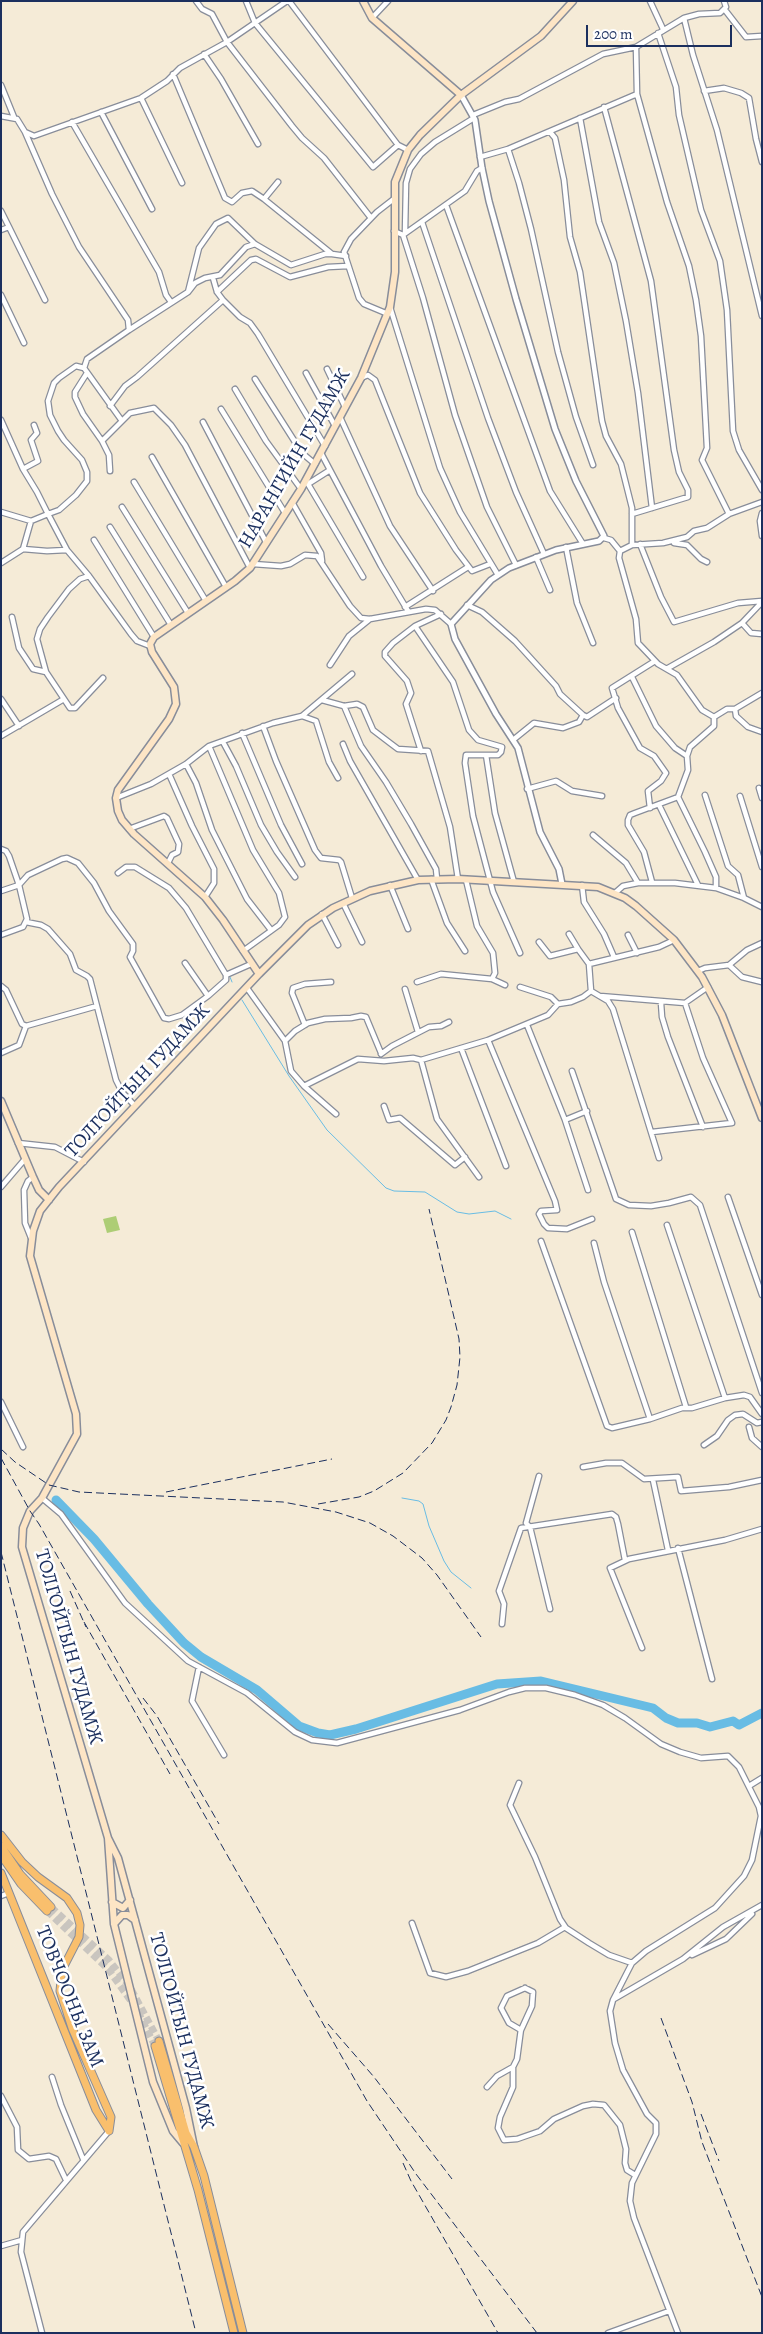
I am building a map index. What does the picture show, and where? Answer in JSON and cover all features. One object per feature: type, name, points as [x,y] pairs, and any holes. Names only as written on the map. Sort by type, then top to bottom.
[{"type":"highway","name":"ТОВЧООНЫ ЗАМ","points":[[1,1835],[22,1862],[38,1877],[67,1898],[77,1913],[80,1925],[78,1937],[62,1970],[60,1991],[72,2028],[111,2118],[108,2131]]},
{"type":"highway","points":[[1,1846],[20,1874],[49,1909],[21,1884],[1,1855]]},
{"type":"highway","name":"ТОВЧООНЫ ЗАМ","points":[[1,1873],[93,2102],[108,2131]]},
{"type":"highway","points":[[234,2333],[198,2190],[183,2143],[157,2043],[186,2133],[199,2159],[243,2333]]},
{"type":"main road","points":[[362,1],[372,18],[461,95]]},
{"type":"main road","name":"НАРАНГИЙН ГУДАМЖ","points":[[154,637],[226,588],[252,566],[301,489],[361,378],[390,307],[395,272],[395,182],[408,150],[420,135],[461,95],[541,36],[573,1]]},
{"type":"main road","points":[[154,637],[150,646],[153,655],[173,684],[176,704],[169,719],[124,781],[116,798],[120,816],[129,828],[205,897],[223,920],[258,974]]},
{"type":"main road","name":"ТОЛГОЙТЫН ГУДАМЖ","points":[[194,2147],[184,2099],[118,1858],[108,1838],[22,1547],[22,1528],[30,1511],[42,1498],[74,1442],[77,1423],[30,1256],[31,1238],[40,1212],[135,1106],[258,974],[322,914],[352,898],[390,885],[418,880],[458,879],[582,885],[598,887],[615,893],[636,906],[674,940],[698,971],[722,1015],[762,1118]]},
{"type":"main road","points":[[1,1101],[33,1178],[39,1190],[49,1200]]},
{"type":"main road","name":"ТОЛГОЙТЫН ГУДАМЖ","points":[[108,1838],[114,1924],[153,2082],[172,2131],[183,2143]]},
{"type":"main road","points":[[112,1902],[123,1908],[130,1900]]},
{"type":"main road","points":[[114,1924],[124,1914],[135,1920]]},
{"type":"street","points":[[196,1],[202,9],[212,14],[227,42],[302,138],[324,158],[371,218]]},
{"type":"street","points":[[246,1],[255,23],[373,167],[398,145]]},
{"type":"street","points":[[25,132],[34,136],[141,98],[180,68],[227,42],[288,1],[398,145],[408,150]]},
{"type":"street","points":[[372,18],[388,1]]},
{"type":"street","points":[[650,1],[663,29]]},
{"type":"street","points":[[724,1],[725,10],[746,37],[762,36]]},
{"type":"street","points":[[516,564],[487,507],[458,424],[404,234],[406,183],[410,169],[421,154],[435,142],[474,116],[519,99],[603,54],[636,47],[684,18],[699,14],[720,13],[725,10]]},
{"type":"street","points":[[684,18],[717,130],[762,316]]},
{"type":"street","points":[[658,33],[676,87],[679,115],[701,210],[720,261],[727,310],[733,431],[739,450],[762,490]]},
{"type":"street","points":[[636,47],[637,94],[666,202],[688,266],[696,300],[701,336],[707,448],[702,460],[729,514]]},
{"type":"street","points":[[204,54],[221,79],[258,144]]},
{"type":"street","points":[[172,74],[225,198],[232,202],[242,193],[252,191],[332,254]]},
{"type":"street","points":[[1,85],[14,117],[25,132],[52,194],[79,247],[128,320],[129,330]]},
{"type":"street","points":[[704,91],[724,88],[741,93],[749,98],[762,162]]},
{"type":"street","points":[[480,157],[508,149],[637,94]]},
{"type":"street","points":[[461,95],[474,116],[482,168],[516,299],[555,429],[576,481],[604,533],[604,538]]},
{"type":"street","points":[[141,98],[182,183]]},
{"type":"street","points":[[604,107],[651,281],[674,450],[679,472],[688,490],[688,497],[632,514]]},
{"type":"street","points":[[101,112],[152,209]]},
{"type":"street","points":[[1,116],[14,117]]},
{"type":"street","points":[[580,118],[599,222],[614,264],[626,321],[638,392],[652,508]]},
{"type":"street","points":[[72,122],[159,272],[166,295],[171,302]]},
{"type":"street","points":[[550,132],[555,138],[564,180],[570,237],[580,272],[602,421],[606,436],[621,464],[632,514],[632,545]]},
{"type":"street","points":[[508,149],[529,220],[558,352],[576,417],[593,465]]},
{"type":"street","points":[[404,234],[465,191],[477,171],[482,168]]},
{"type":"street","points":[[264,199],[278,182]]},
{"type":"street","points":[[388,314],[364,304],[359,298],[344,252],[351,239],[371,218],[395,198]]},
{"type":"street","points":[[446,205],[550,491],[583,544]]},
{"type":"street","points":[[1,211],[45,300]]},
{"type":"street","points":[[188,292],[199,248],[216,224],[228,218],[255,244],[291,265],[325,254],[346,256]]},
{"type":"street","points":[[422,222],[488,418],[516,492],[544,554]]},
{"type":"street","points":[[1,230],[9,227]]},
{"type":"street","points":[[394,231],[404,234]]},
{"type":"street","points":[[84,368],[87,358],[188,292],[195,283],[205,278],[213,278],[220,275],[246,248],[255,244]]},
{"type":"street","points":[[217,292],[251,260],[256,259],[290,277],[328,267],[348,266]]},
{"type":"street","points":[[213,278],[217,292],[223,300],[240,317],[250,323],[258,334],[325,446]]},
{"type":"street","points":[[1,295],[24,342]]},
{"type":"street","points":[[110,406],[125,386],[223,300]]},
{"type":"street","points":[[390,307],[440,468],[460,512],[498,575]]},
{"type":"street","points":[[1,512],[31,521],[59,510],[72,499],[88,477],[82,460],[64,440],[49,409],[50,394],[56,380],[76,366],[84,368],[122,421]]},
{"type":"street","points":[[327,368],[345,407]]},
{"type":"street","points":[[87,373],[75,392],[75,398],[109,455],[110,471]]},
{"type":"street","points":[[306,373],[335,426]]},
{"type":"street","points":[[361,378],[368,374],[375,380],[420,493],[468,567],[475,571],[490,564]]},
{"type":"street","points":[[255,379],[302,453],[315,464]]},
{"type":"street","points":[[235,389],[266,441],[301,489]]},
{"type":"street","points":[[102,441],[130,412],[154,408],[171,425],[185,445],[252,566],[281,566],[290,564],[305,555],[317,556],[357,615],[361,618],[370,619],[406,609],[435,610],[441,614],[451,624],[455,639],[521,756],[527,790],[540,832],[559,869],[562,884]]},
{"type":"street","points":[[221,409],[285,513]]},
{"type":"street","points":[[340,418],[390,526],[434,591]]},
{"type":"street","points":[[1,420],[23,469],[67,550],[89,576],[137,641],[150,646]]},
{"type":"street","points":[[203,422],[266,542]]},
{"type":"street","points":[[23,469],[38,461],[30,440],[37,432],[34,425]]},
{"type":"street","points":[[321,453],[406,609]]},
{"type":"street","points":[[152,457],[226,588]]},
{"type":"street","points":[[330,470],[308,484],[363,577]]},
{"type":"street","points":[[134,482],[206,601]]},
{"type":"street","points":[[292,502],[321,553],[322,563]]},
{"type":"street","points":[[663,544],[687,537],[694,530],[707,528],[729,514],[762,502]]},
{"type":"street","points":[[122,507],[188,613]]},
{"type":"street","points":[[762,513],[760,520],[762,536]]},
{"type":"street","points":[[1,563],[23,548],[31,521]]},
{"type":"street","points":[[110,527],[171,625]]},
{"type":"street","points":[[451,624],[467,605],[498,575],[516,564],[566,547],[604,538],[611,540],[620,551],[623,574],[636,619],[638,643],[655,661],[677,675],[702,710],[714,717]]},
{"type":"street","points":[[94,540],[154,637]]},
{"type":"street","points":[[620,551],[632,545],[684,543],[701,559],[707,562]]},
{"type":"street","points":[[640,544],[660,597],[674,622],[738,603],[762,601]]},
{"type":"street","points":[[566,547],[577,603],[593,643]]},
{"type":"street","points":[[23,548],[47,552],[67,550]]},
{"type":"street","points":[[536,557],[550,590]]},
{"type":"street","points":[[406,609],[468,567]]},
{"type":"street","points":[[89,576],[80,579],[69,589],[40,629],[37,639],[46,672],[70,708],[75,708],[104,678]]},
{"type":"street","points":[[668,668],[714,642],[742,623],[762,601]]},
{"type":"street","points":[[467,605],[482,612],[515,641],[556,686],[560,694],[583,715],[588,717],[616,698]]},
{"type":"street","points":[[421,752],[406,704],[411,693],[407,681],[385,656],[385,652],[393,643],[415,626],[441,614]]},
{"type":"street","points":[[12,617],[19,648],[33,669],[46,672]]},
{"type":"street","points":[[330,665],[349,636],[370,619]]},
{"type":"street","points":[[742,623],[751,633],[762,634]]},
{"type":"street","points":[[415,626],[453,682],[469,730],[478,740],[502,747],[501,752],[498,754],[466,756],[465,763],[473,816],[496,902],[520,953]]},
{"type":"street","points":[[650,808],[648,791],[661,781],[666,773],[654,756],[640,748],[618,708],[612,688],[655,661]]},
{"type":"street","points":[[116,798],[124,797],[186,764],[209,746],[263,726],[302,716],[352,674]]},
{"type":"street","points":[[632,677],[656,726],[675,748],[687,756]]},
{"type":"street","points":[[714,717],[727,709],[734,709],[762,693]]},
{"type":"street","points":[[1,699],[18,726]]},
{"type":"street","points":[[1,736],[64,699]]},
{"type":"street","points":[[322,700],[344,706],[357,704],[363,707],[373,730],[398,749],[428,751],[450,827],[458,879]]},
{"type":"street","points":[[344,706],[361,746],[411,824],[436,869],[434,879],[447,923],[465,951]]},
{"type":"street","points":[[734,709],[736,716],[748,727],[762,732]]},
{"type":"street","points":[[513,740],[534,724],[563,728],[579,722],[583,715]]},
{"type":"street","points":[[302,716],[316,721],[329,762],[338,778]]},
{"type":"street","points":[[714,717],[714,726],[690,746],[687,756],[688,770],[678,797],[716,877],[716,888]]},
{"type":"street","points":[[263,726],[278,767],[315,850],[321,858],[339,860],[341,862],[352,898]]},
{"type":"street","points":[[242,733],[281,825],[302,864]]},
{"type":"street","points":[[223,742],[236,766],[261,825],[295,877]]},
{"type":"street","points":[[344,744],[350,761],[418,880]]},
{"type":"street","points":[[209,746],[253,850],[279,892],[286,917],[279,925],[242,951]]},
{"type":"street","points":[[486,754],[496,813],[514,882]]},
{"type":"street","points":[[186,764],[196,783],[212,830],[247,899],[271,930]]},
{"type":"street","points":[[168,774],[214,869],[214,883],[205,897]]},
{"type":"street","points":[[527,790],[556,781],[572,791],[602,796]]},
{"type":"street","points":[[759,788],[762,798]]},
{"type":"street","points":[[705,795],[728,866],[738,875],[744,898]]},
{"type":"street","points":[[740,796],[762,868]]},
{"type":"street","points":[[652,882],[644,852],[631,830],[628,820],[630,815],[678,797]]},
{"type":"street","points":[[658,805],[698,885]]},
{"type":"street","points":[[129,828],[164,816],[167,818],[179,844],[178,852],[172,855],[168,863]]},
{"type":"street","points":[[593,835],[626,863],[638,883]]},
{"type":"street","points":[[1,850],[7,852],[19,885],[27,916],[26,922],[20,928],[1,935]]},
{"type":"street","points":[[1,891],[19,885],[28,875],[62,859],[67,858],[78,863],[94,883],[109,911],[134,944],[134,951],[130,957],[164,1018],[169,1019],[182,1015],[226,980],[226,975],[186,908],[169,888],[135,866],[126,867],[118,873]]},
{"type":"street","points":[[466,880],[477,926],[494,953],[495,973],[492,979]]},
{"type":"street","points":[[615,893],[623,886],[638,883],[698,885],[716,888],[762,907]]},
{"type":"street","points":[[390,885],[408,929]]},
{"type":"street","points":[[582,885],[584,902],[604,934],[614,958]]},
{"type":"street","points":[[342,902],[362,942]]},
{"type":"street","points":[[322,914],[338,944]]},
{"type":"street","points":[[26,922],[44,926],[70,954],[76,970],[90,979],[116,1080],[122,1092],[135,1106]]},
{"type":"street","points":[[304,1086],[358,1059],[382,1061],[413,1058],[421,1060],[488,1040],[548,1015],[558,1004],[571,1002],[583,997],[591,990],[592,979],[589,964],[569,934]]},
{"type":"street","points":[[628,935],[637,953]]},
{"type":"street","points":[[589,964],[637,953],[674,940]]},
{"type":"street","points":[[539,942],[550,956],[578,949]]},
{"type":"street","points":[[698,971],[705,968],[729,965],[746,950],[762,943]]},
{"type":"street","points":[[185,963],[208,996]]},
{"type":"street","points":[[226,975],[251,964]]},
{"type":"street","points":[[729,965],[742,977],[762,982]]},
{"type":"street","points":[[417,982],[441,974],[492,979],[504,985]]},
{"type":"street","points":[[305,1025],[292,993],[293,988],[305,984],[331,982]]},
{"type":"street","points":[[1,986],[6,990],[22,1024],[26,1026]]},
{"type":"street","points":[[520,987],[551,997],[558,1004]]},
{"type":"street","points":[[247,988],[285,1041],[291,1071],[304,1086],[336,1114]]},
{"type":"street","points":[[599,996],[661,1003],[685,1003],[708,988]]},
{"type":"street","points":[[405,989],[418,1032]]},
{"type":"street","points":[[591,990],[608,1001],[613,1009],[659,1158]]},
{"type":"street","points":[[661,1003],[662,1017],[668,1037],[703,1127]]},
{"type":"street","points":[[652,1132],[732,1123],[703,1058],[685,1003]]},
{"type":"street","points":[[26,1026],[96,1006]]},
{"type":"street","points":[[285,1041],[305,1025],[325,1019],[366,1017],[381,1053],[382,1061]]},
{"type":"street","points":[[381,1053],[429,1027],[441,1026],[450,1022]]},
{"type":"street","points":[[527,1025],[565,1120],[588,1190]]},
{"type":"street","points":[[1,1053],[19,1045],[26,1026]]},
{"type":"street","points":[[488,1040],[557,1210],[540,1211],[539,1214],[544,1224],[548,1228],[567,1229],[592,1219]]},
{"type":"street","points":[[461,1048],[506,1166]]},
{"type":"street","points":[[421,1060],[437,1119],[479,1177]]},
{"type":"street","points":[[572,1071],[616,1199],[629,1205],[650,1206],[691,1197],[700,1205],[762,1393]]},
{"type":"street","points":[[384,1106],[389,1120],[400,1118],[455,1165],[465,1157]]},
{"type":"street","points":[[565,1120],[587,1111]]},
{"type":"street","points":[[18,1142],[55,1147],[84,1162]]},
{"type":"street","points":[[1,1187],[25,1160]]},
{"type":"street","points":[[31,1238],[25,1224],[24,1190],[28,1181],[33,1178]]},
{"type":"street","points":[[728,1197],[762,1295]]},
{"type":"street","points":[[667,1224],[725,1398]]},
{"type":"street","points":[[632,1232],[686,1407]]},
{"type":"street","points":[[541,1241],[604,1422],[612,1428],[650,1419],[686,1407],[692,1408],[725,1398],[744,1395],[750,1397],[762,1414]]},
{"type":"street","points":[[594,1243],[604,1282],[650,1419]]},
{"type":"street","points":[[1,1402],[23,1447]]},
{"type":"street","points":[[704,1445],[717,1436],[728,1420],[735,1415],[743,1414],[757,1423],[762,1422]]},
{"type":"street","points":[[749,1427],[752,1438],[762,1447]]},
{"type":"street","points":[[583,1467],[606,1463],[622,1463],[639,1477],[653,1480],[678,1478],[681,1491],[729,1487],[762,1480]]},
{"type":"street","points":[[539,1476],[526,1523],[530,1527],[550,1609]]},
{"type":"street","points":[[653,1480],[668,1550]]},
{"type":"street","points":[[42,1498],[65,1520],[125,1603],[188,1661],[248,1693],[295,1732],[312,1740],[329,1743],[460,1710],[525,1688],[546,1688],[569,1693],[612,1709],[661,1744],[680,1752],[701,1758],[731,1757],[749,1786],[759,1807],[760,1824],[752,1860],[744,1876],[715,1908],[646,1951],[632,1963],[613,2000],[610,2012],[615,2043],[623,2070],[647,2114],[656,2123],[656,2134],[635,2176],[630,2200],[634,2218],[678,2333]]},
{"type":"street","points":[[502,1624],[504,1604],[499,1591],[521,1528],[612,1514],[616,1517],[618,1524],[625,1560]]},
{"type":"street","points":[[642,1648],[610,1568],[625,1560],[725,1540],[762,1529]]},
{"type":"street","points":[[678,1548],[712,1679]]},
{"type":"street","points":[[199,1667],[192,1701],[224,1755]]},
{"type":"street","points":[[749,1786],[762,1778]]},
{"type":"street","points":[[519,1783],[510,1805],[535,1858],[560,1920],[565,1927],[609,1955],[632,1963]]},
{"type":"street","points":[[1,1896],[9,1893]]},
{"type":"street","points":[[613,2000],[683,1959],[726,1939],[762,1905]]},
{"type":"street","points":[[683,1959],[723,1927],[757,1909]]},
{"type":"street","points":[[412,1923],[430,1973],[446,1978],[538,1943],[565,1927]]},
{"type":"street","points":[[521,2029],[509,2023],[501,2008],[507,1996],[524,1988],[533,1992],[532,2006],[521,2029],[517,2059],[513,2068],[514,2087],[500,2117],[498,2128],[504,2140],[517,2139],[540,2131],[554,2118],[583,2106],[593,2104],[604,2105],[620,2125],[626,2149],[625,2163],[627,2170],[635,2176]]},
{"type":"street","points":[[487,2087],[497,2076],[513,2068]]},
{"type":"street","points":[[52,2077],[83,2159]]},
{"type":"street","points":[[1,2096],[17,2127],[18,2150],[29,2159],[49,2156],[56,2159],[66,2180]]},
{"type":"street","points":[[42,2333],[21,2252],[23,2232],[108,2131]]},
{"type":"street","points":[[1,2246],[22,2240]]},
{"type":"street","points":[[608,2333],[669,2311]]},
{"type":"green space","points":[[116,1216],[120,1230],[107,1233],[103,1219]]},
{"type":"waterway","points":[[230,977],[232,982]]},
{"type":"waterway","points":[[242,1000],[289,1076],[327,1130],[386,1188],[394,1191],[425,1192],[457,1212],[469,1214],[495,1211],[511,1219]]},
{"type":"waterway","points":[[402,1498],[419,1501],[423,1504],[429,1526],[444,1561],[451,1572],[471,1588]]},
{"type":"waterway","points":[[56,1500],[94,1539],[148,1604],[184,1643],[201,1657],[257,1690],[299,1726],[318,1733],[330,1735],[356,1729],[497,1684],[541,1681],[653,1708],[666,1718],[678,1723],[697,1723],[710,1727],[733,1721],[739,1725],[762,1713]]},
{"type":"tunnel","points":[[51,1907],[109,1960],[130,1987],[159,2041]]},
{"type":"tunnel","points":[[47,1911],[108,1969],[136,2008],[155,2046]]},
{"type":"railway","points":[[318,1504],[359,1497],[374,1491],[403,1473],[432,1443],[446,1420],[451,1407],[457,1385],[460,1357],[459,1339],[429,1209]]},
{"type":"railway","points":[[1,1449],[15,1462],[49,1485],[79,1492],[283,1502],[336,1512],[370,1523],[393,1536],[422,1558],[437,1575],[481,1637]]},
{"type":"railway","points":[[1,1458],[367,2101],[416,2174],[537,2333]]},
{"type":"railway","points":[[166,1492],[332,1459]]},
{"type":"railway","points":[[1,1552],[196,2333]]},
{"type":"railway","points":[[70,1591],[86,1627]]},
{"type":"railway","points":[[84,1622],[170,1774]]},
{"type":"railway","points":[[143,1698],[157,1716],[219,1824]]},
{"type":"railway","points":[[661,2018],[692,2102],[702,2142],[762,2297]]},
{"type":"railway","points":[[328,2024],[374,2077],[452,2179]]},
{"type":"railway","points":[[701,2114],[719,2161]]},
{"type":"railway","points":[[403,2163],[411,2181],[498,2333]]}]
